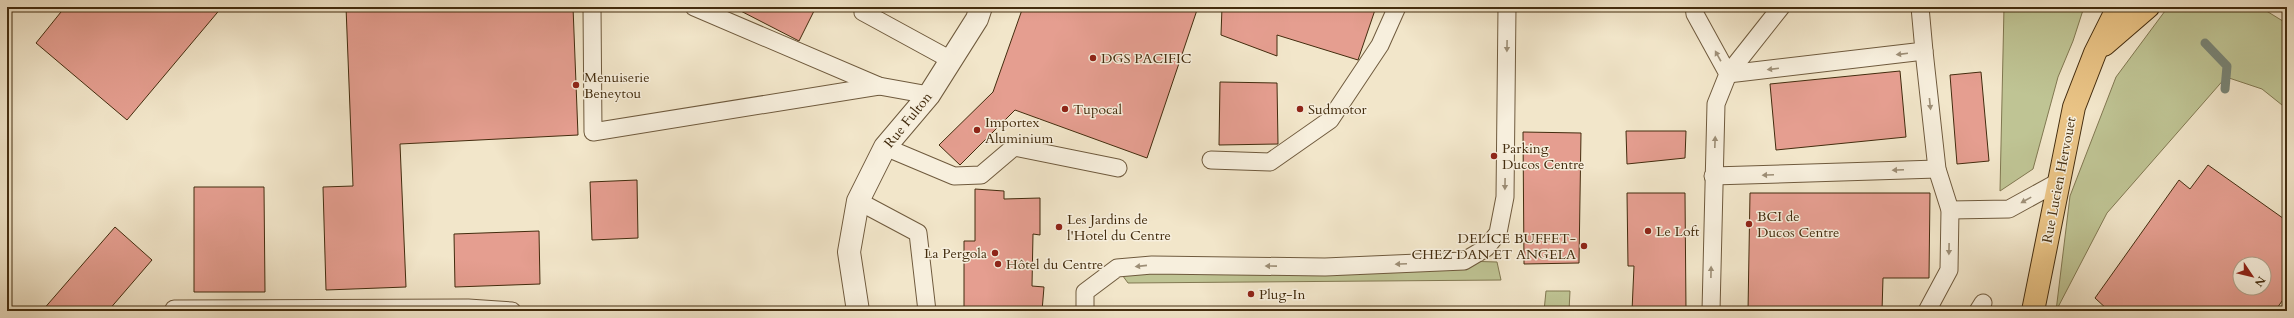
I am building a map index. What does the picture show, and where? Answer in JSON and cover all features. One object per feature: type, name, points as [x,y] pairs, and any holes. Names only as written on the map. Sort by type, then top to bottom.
[{"type":"main road","name":"Rue Lucien Hervouet","points":[[2033,311],[2074,107],[2095,53],[2118,7]]},
{"type":"main road","name":"Rue Lucien Hervouet","points":[[2095,53],[2148,7]]},
{"type":"street","name":"Rue Fulton","points":[[858,311],[849,252],[858,201],[885,147],[929,95],[977,19],[981,7]]},
{"type":"lane","points":[[592,7],[593,132],[879,86]]},
{"type":"lane","points":[[694,7],[879,86],[929,95]]},
{"type":"lane","points":[[864,7],[863,12],[952,60]]},
{"type":"lane","points":[[1210,160],[1270,162],[1330,120],[1380,45],[1397,7]]},
{"type":"lane","points":[[1085,311],[1085,292],[1116,268],[1152,265],[1325,266],[1464,262],[1486,248],[1498,233],[1505,197],[1507,7]]},
{"type":"lane","points":[[1694,7],[1695,14],[1728,74]]},
{"type":"lane","points":[[1711,311],[1713,176],[1716,104],[1728,74],[1781,7]]},
{"type":"lane","points":[[1920,7],[1937,169],[1950,210],[1949,270],[1927,311]]},
{"type":"lane","points":[[1728,74],[1924,51]]},
{"type":"lane","points":[[885,147],[954,176],[981,175],[1014,147],[1118,168]]},
{"type":"lane","points":[[1713,176],[1937,169]]},
{"type":"lane","points":[[1950,210],[2009,209],[2060,181]]},
{"type":"lane","points":[[858,201],[918,233],[927,311]]},
{"type":"lane","points":[[174,309],[512,311]]},
{"type":"green space","points":[[2004,7],[2084,7],[2073,41],[2058,77],[2033,169],[2000,191]]},
{"type":"green space","points":[[2176,7],[2260,7],[2286,23],[2287,109],[2262,89],[2226,77],[2107,213],[2056,311],[2070,196],[2116,77],[2165,11]]},
{"type":"green space","points":[[1464,261],[1497,262],[1501,280],[1128,283],[1117,268]]},
{"type":"green space","points":[[1546,291],[1570,291],[1569,311],[1544,311]]},
{"type":"building","points":[[65,7],[222,7],[127,120],[36,43]]},
{"type":"building","points":[[346,7],[573,7],[578,135],[400,144],[406,287],[326,290],[323,187],[353,186]]},
{"type":"building","points":[[733,7],[816,7],[799,41]]},
{"type":"building","name":"DGS PACIFIC","points":[[1023,7],[1198,7],[1147,158],[1015,110],[960,165],[939,145],[993,92]]},
{"type":"building","points":[[1222,7],[1376,7],[1358,60],[1277,35],[1277,56],[1221,35]]},
{"type":"building","points":[[1900,71],[1906,137],[1776,150],[1770,84]]},
{"type":"building","points":[[1981,72],[1989,161],[1957,164],[1950,75]]},
{"type":"building","points":[[1220,82],[1277,83],[1278,144],[1219,145]]},
{"type":"building","points":[[1626,131],[1686,131],[1685,158],[1627,164]]},
{"type":"building","points":[[1523,132],[1581,133],[1579,263],[1524,264]]},
{"type":"building","points":[[2208,165],[2287,221],[2287,294],[2275,311],[2109,311],[2095,298],[2179,180],[2190,189]]},
{"type":"building","points":[[637,180],[638,238],[592,240],[590,182]]},
{"type":"building","points":[[194,187],[264,187],[265,292],[194,292]]},
{"type":"building","name":"Hôtel du Centre","points":[[975,189],[1004,191],[1004,199],[1040,198],[1040,235],[1033,234],[1032,286],[1044,287],[1042,311],[964,311],[964,241],[975,241]]},
{"type":"building","points":[[1627,193],[1685,193],[1686,311],[1632,311],[1634,266],[1628,266]]},
{"type":"building","points":[[1750,193],[1930,193],[1929,278],[1883,278],[1882,311],[1748,311]]},
{"type":"building","points":[[115,227],[152,260],[108,311],[42,311]]},
{"type":"building","points":[[539,231],[540,284],[455,287],[454,234]]},
{"type":"waterway","points":[[2205,43],[2227,66],[2225,89]]},
{"type":"place","name":"DGS PACIFIC","points":[[1093,58]]},
{"type":"place","name":"Menuiserie Beneytou","points":[[576,85]]},
{"type":"place","name":"Tupocal","points":[[1065,109]]},
{"type":"place","name":"Sudmotor","points":[[1300,109]]},
{"type":"place","name":"Importex Aluminium","points":[[977,130]]},
{"type":"place","name":"Parking Ducos Centre","points":[[1494,156]]},
{"type":"place","name":"BCI de Ducos Centre","points":[[1749,224]]},
{"type":"place","name":"Les Jardins de l'Hotel du Centre","points":[[1059,227]]},
{"type":"place","name":"Le Loft","points":[[1648,231]]},
{"type":"place","name":"DELICE BUFFET- CHEZ DAN ET ANGELA","points":[[1584,246]]},
{"type":"place","name":"La Pergola","points":[[995,253]]},
{"type":"place","name":"Hôtel du Centre","points":[[998,264]]},
{"type":"place","name":"Plug-In","points":[[1251,294]]}]
